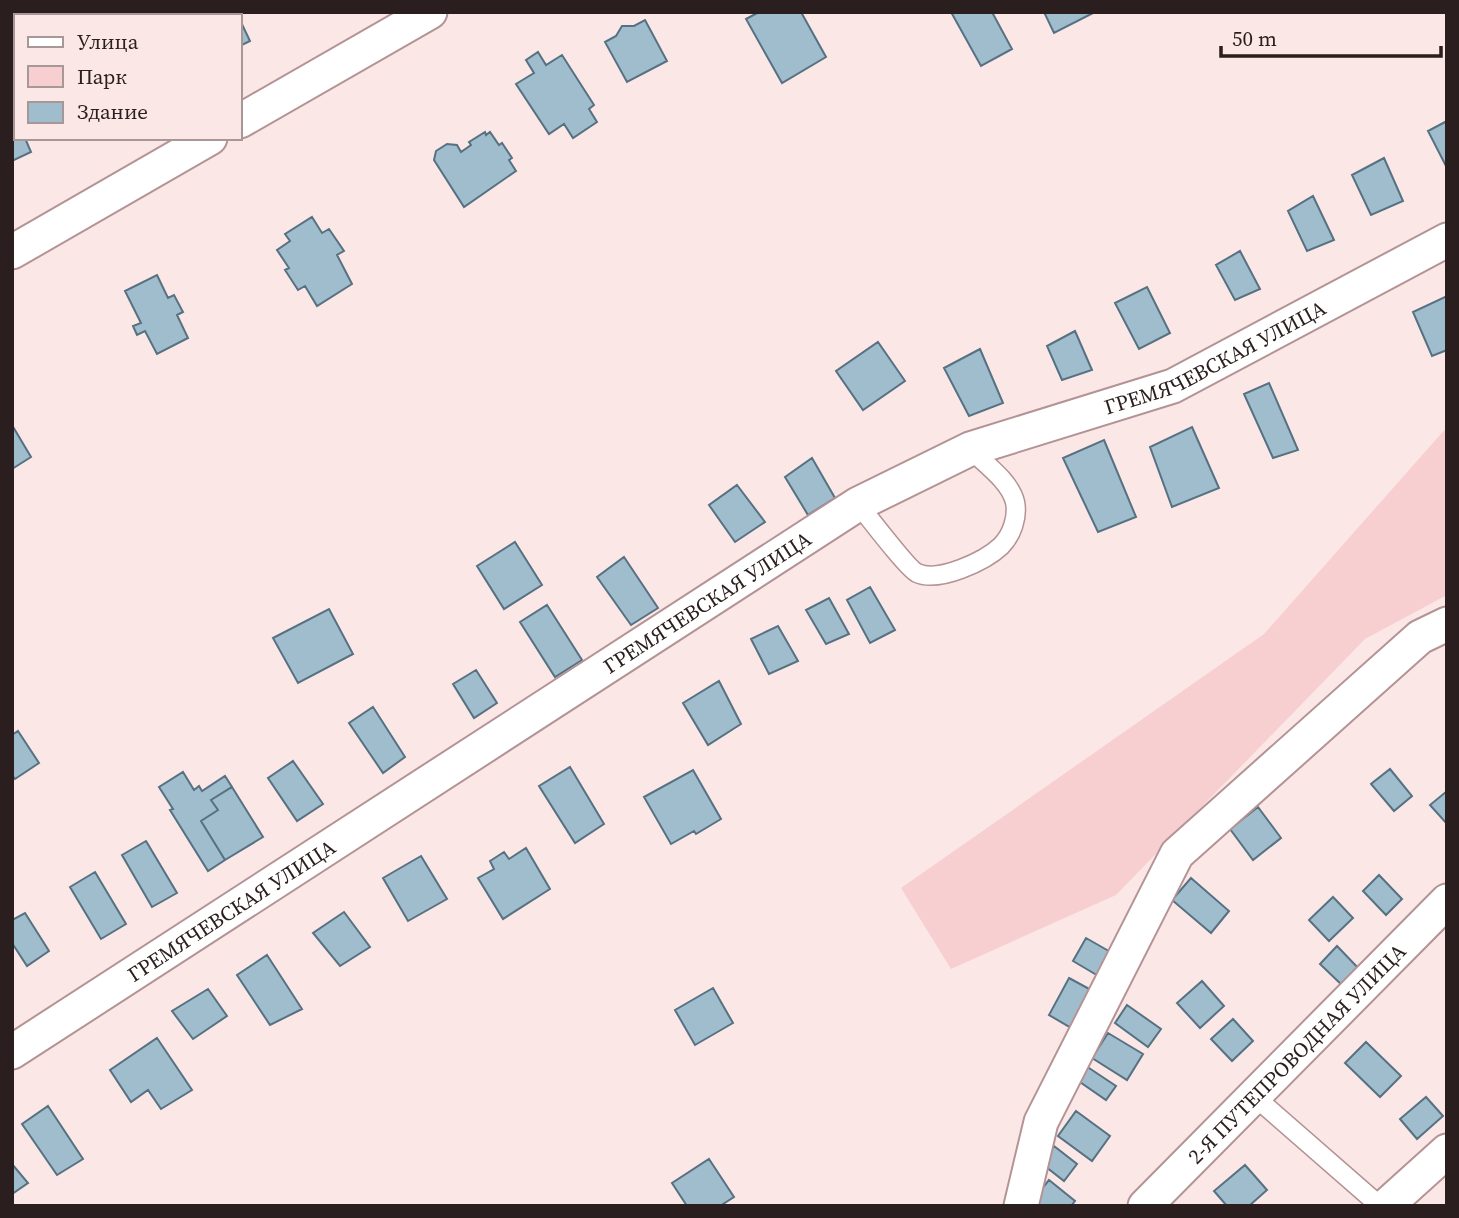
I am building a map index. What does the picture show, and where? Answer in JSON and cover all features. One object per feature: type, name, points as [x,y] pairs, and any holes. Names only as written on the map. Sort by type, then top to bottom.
[{"type":"street","points":[[242,120],[429,12]]},
{"type":"street","points":[[12,252],[207,140]]},
{"type":"street","name":"ГРЕМЯЧЕВСКАЯ УЛИЦА","points":[[12,1052],[858,504],[970,449],[1173,386],[1447,240]]},
{"type":"street","points":[[1021,1206],[1041,1122],[1177,854],[1420,637],[1447,624]]},
{"type":"street","name":"2-Я ПУТЕПРОВОДНАЯ УЛИЦА","points":[[1145,1206],[1447,901]]},
{"type":"street","points":[[1386,1206],[1447,1151]]},
{"type":"lane","points":[[858,504],[916,573],[934,577],[959,571],[1001,546],[1014,525],[1014,501],[1005,483],[970,449]]},
{"type":"lane","points":[[1254,1096],[1380,1206]]},
{"type":"green space","points":[[1447,427],[1447,595],[1365,639],[1116,895],[951,969],[901,888],[1264,634]]},
{"type":"building","points":[[167,12],[237,14],[168,14]]},
{"type":"building","points":[[759,12],[801,12],[826,57],[782,83],[746,19]]},
{"type":"building","points":[[951,12],[992,12],[1012,49],[981,66]]},
{"type":"building","points":[[1044,12],[1095,12],[1054,33]]},
{"type":"building","points":[[645,20],[667,61],[627,82],[605,42],[616,36],[622,26],[634,26]]},
{"type":"building","points":[[242,24],[250,41],[242,45]]},
{"type":"building","points":[[538,52],[546,65],[562,55],[594,105],[589,109],[597,122],[573,138],[564,124],[549,134],[516,84],[534,73],[526,60]]},
{"type":"building","points":[[12,111],[14,140],[26,140],[31,152],[12,161]]},
{"type":"building","points":[[1447,121],[1447,168],[1428,131]]},
{"type":"building","points":[[485,132],[486,135],[490,132],[499,145],[502,143],[512,158],[509,160],[516,171],[464,207],[434,160],[436,151],[447,144],[457,145],[461,152],[471,145],[469,142]]},
{"type":"building","points":[[1384,158],[1403,201],[1371,215],[1352,175]]},
{"type":"building","points":[[1313,196],[1334,240],[1307,251],[1288,211]]},
{"type":"building","points":[[312,217],[322,233],[329,229],[344,251],[337,255],[352,284],[317,306],[305,286],[298,290],[285,270],[289,268],[277,250],[290,241],[285,234]]},
{"type":"building","points":[[1240,251],[1260,289],[1235,300],[1216,265]]},
{"type":"building","points":[[157,275],[168,298],[174,295],[183,312],[177,315],[188,338],[157,354],[145,331],[137,335],[133,326],[141,323],[125,291]]},
{"type":"building","points":[[1147,287],[1170,333],[1139,349],[1115,303]]},
{"type":"building","points":[[1447,296],[1447,350],[1432,356],[1413,312]]},
{"type":"building","points":[[1075,331],[1092,370],[1062,380],[1047,346]]},
{"type":"building","points":[[878,342],[905,381],[863,410],[836,371]]},
{"type":"building","points":[[980,349],[1003,403],[969,416],[944,368]]},
{"type":"building","points":[[1269,383],[1298,450],[1273,458],[1244,394]]},
{"type":"building","points":[[12,425],[31,457],[12,469]]},
{"type":"building","points":[[1192,427],[1219,488],[1172,507],[1150,447]]},
{"type":"building","points":[[1104,440],[1136,517],[1098,532],[1063,458]]},
{"type":"building","points":[[812,458],[835,498],[808,515],[785,477]]},
{"type":"building","points":[[737,485],[765,522],[735,542],[709,505]]},
{"type":"building","points":[[515,542],[542,585],[504,609],[477,566]]},
{"type":"building","points":[[624,557],[658,608],[631,625],[597,577]]},
{"type":"building","points":[[870,587],[895,630],[870,643],[847,600]]},
{"type":"building","points":[[829,598],[849,634],[826,644],[806,610]]},
{"type":"building","points":[[547,605],[582,660],[555,677],[520,622]]},
{"type":"building","points":[[329,609],[353,654],[298,683],[273,638]]},
{"type":"building","points":[[778,626],[798,661],[769,674],[751,639]]},
{"type":"building","points":[[476,670],[497,703],[474,718],[453,684]]},
{"type":"building","points":[[719,681],[741,724],[708,745],[683,703]]},
{"type":"building","points":[[373,707],[405,757],[383,773],[349,723]]},
{"type":"building","points":[[18,731],[39,763],[15,779],[12,775],[12,735]]},
{"type":"building","points":[[293,761],[323,804],[297,821],[268,778]]},
{"type":"building","points":[[570,767],[604,824],[575,843],[539,786]]},
{"type":"building","points":[[1390,769],[1412,796],[1394,811],[1371,784]]},
{"type":"building","points":[[693,770],[721,819],[696,834],[694,831],[671,844],[644,797]]},
{"type":"building","points":[[183,772],[194,790],[199,786],[202,791],[225,776],[232,787],[211,800],[218,810],[201,821],[225,860],[208,871],[159,787]]},
{"type":"building","points":[[232,787],[263,837],[225,860],[201,821],[218,810],[211,800]]},
{"type":"building","points":[[1447,791],[1447,824],[1430,805]]},
{"type":"building","points":[[1258,807],[1281,838],[1253,860],[1230,829]]},
{"type":"building","points":[[146,841],[177,893],[152,907],[122,855]]},
{"type":"building","points":[[526,848],[550,889],[503,919],[478,878],[494,869],[490,861],[504,852],[509,859]]},
{"type":"building","points":[[421,856],[447,899],[408,921],[383,878]]},
{"type":"building","points":[[95,872],[126,924],[101,939],[70,887]]},
{"type":"building","points":[[1379,875],[1402,899],[1386,915],[1363,891]]},
{"type":"building","points":[[1191,878],[1229,911],[1211,933],[1172,900]]},
{"type":"building","points":[[1333,897],[1353,918],[1329,941],[1309,920]]},
{"type":"building","points":[[344,912],[370,947],[340,966],[313,933]]},
{"type":"building","points":[[25,913],[49,951],[27,966],[12,943],[12,920]]},
{"type":"building","points":[[1086,938],[1114,954],[1100,977],[1073,961]]},
{"type":"building","points":[[1337,946],[1362,972],[1346,989],[1320,964]]},
{"type":"building","points":[[267,955],[302,1009],[270,1025],[237,975]]},
{"type":"building","points":[[1069,978],[1093,991],[1073,1029],[1049,1015]]},
{"type":"building","points":[[1202,981],[1224,1006],[1200,1028],[1177,1003]]},
{"type":"building","points":[[713,988],[733,1023],[695,1045],[675,1010]]},
{"type":"building","points":[[208,989],[227,1016],[193,1039],[172,1011]]},
{"type":"building","points":[[1127,1005],[1161,1029],[1148,1047],[1115,1023]]},
{"type":"building","points":[[1233,1019],[1253,1041],[1232,1061],[1211,1039]]},
{"type":"building","points":[[1108,1033],[1143,1054],[1127,1080],[1092,1058]]},
{"type":"building","points":[[157,1038],[192,1090],[161,1109],[148,1090],[131,1102],[110,1070]]},
{"type":"building","points":[[1366,1042],[1401,1076],[1380,1097],[1345,1063]]},
{"type":"building","points":[[1086,1066],[1116,1086],[1106,1100],[1077,1080]]},
{"type":"building","points":[[1426,1097],[1443,1116],[1417,1139],[1400,1119]]},
{"type":"building","points":[[48,1106],[83,1159],[57,1175],[22,1124]]},
{"type":"building","points":[[1076,1111],[1110,1136],[1092,1161],[1058,1136]]},
{"type":"building","points":[[1054,1146],[1077,1164],[1064,1181],[1041,1163]]},
{"type":"building","points":[[709,1159],[734,1197],[720,1206],[687,1206],[672,1183]]},
{"type":"building","points":[[12,1164],[28,1183],[12,1194]]},
{"type":"building","points":[[1245,1165],[1267,1190],[1249,1206],[1227,1206],[1214,1191]]},
{"type":"building","points":[[1049,1180],[1075,1201],[1071,1206],[1034,1206],[1030,1203]]}]
